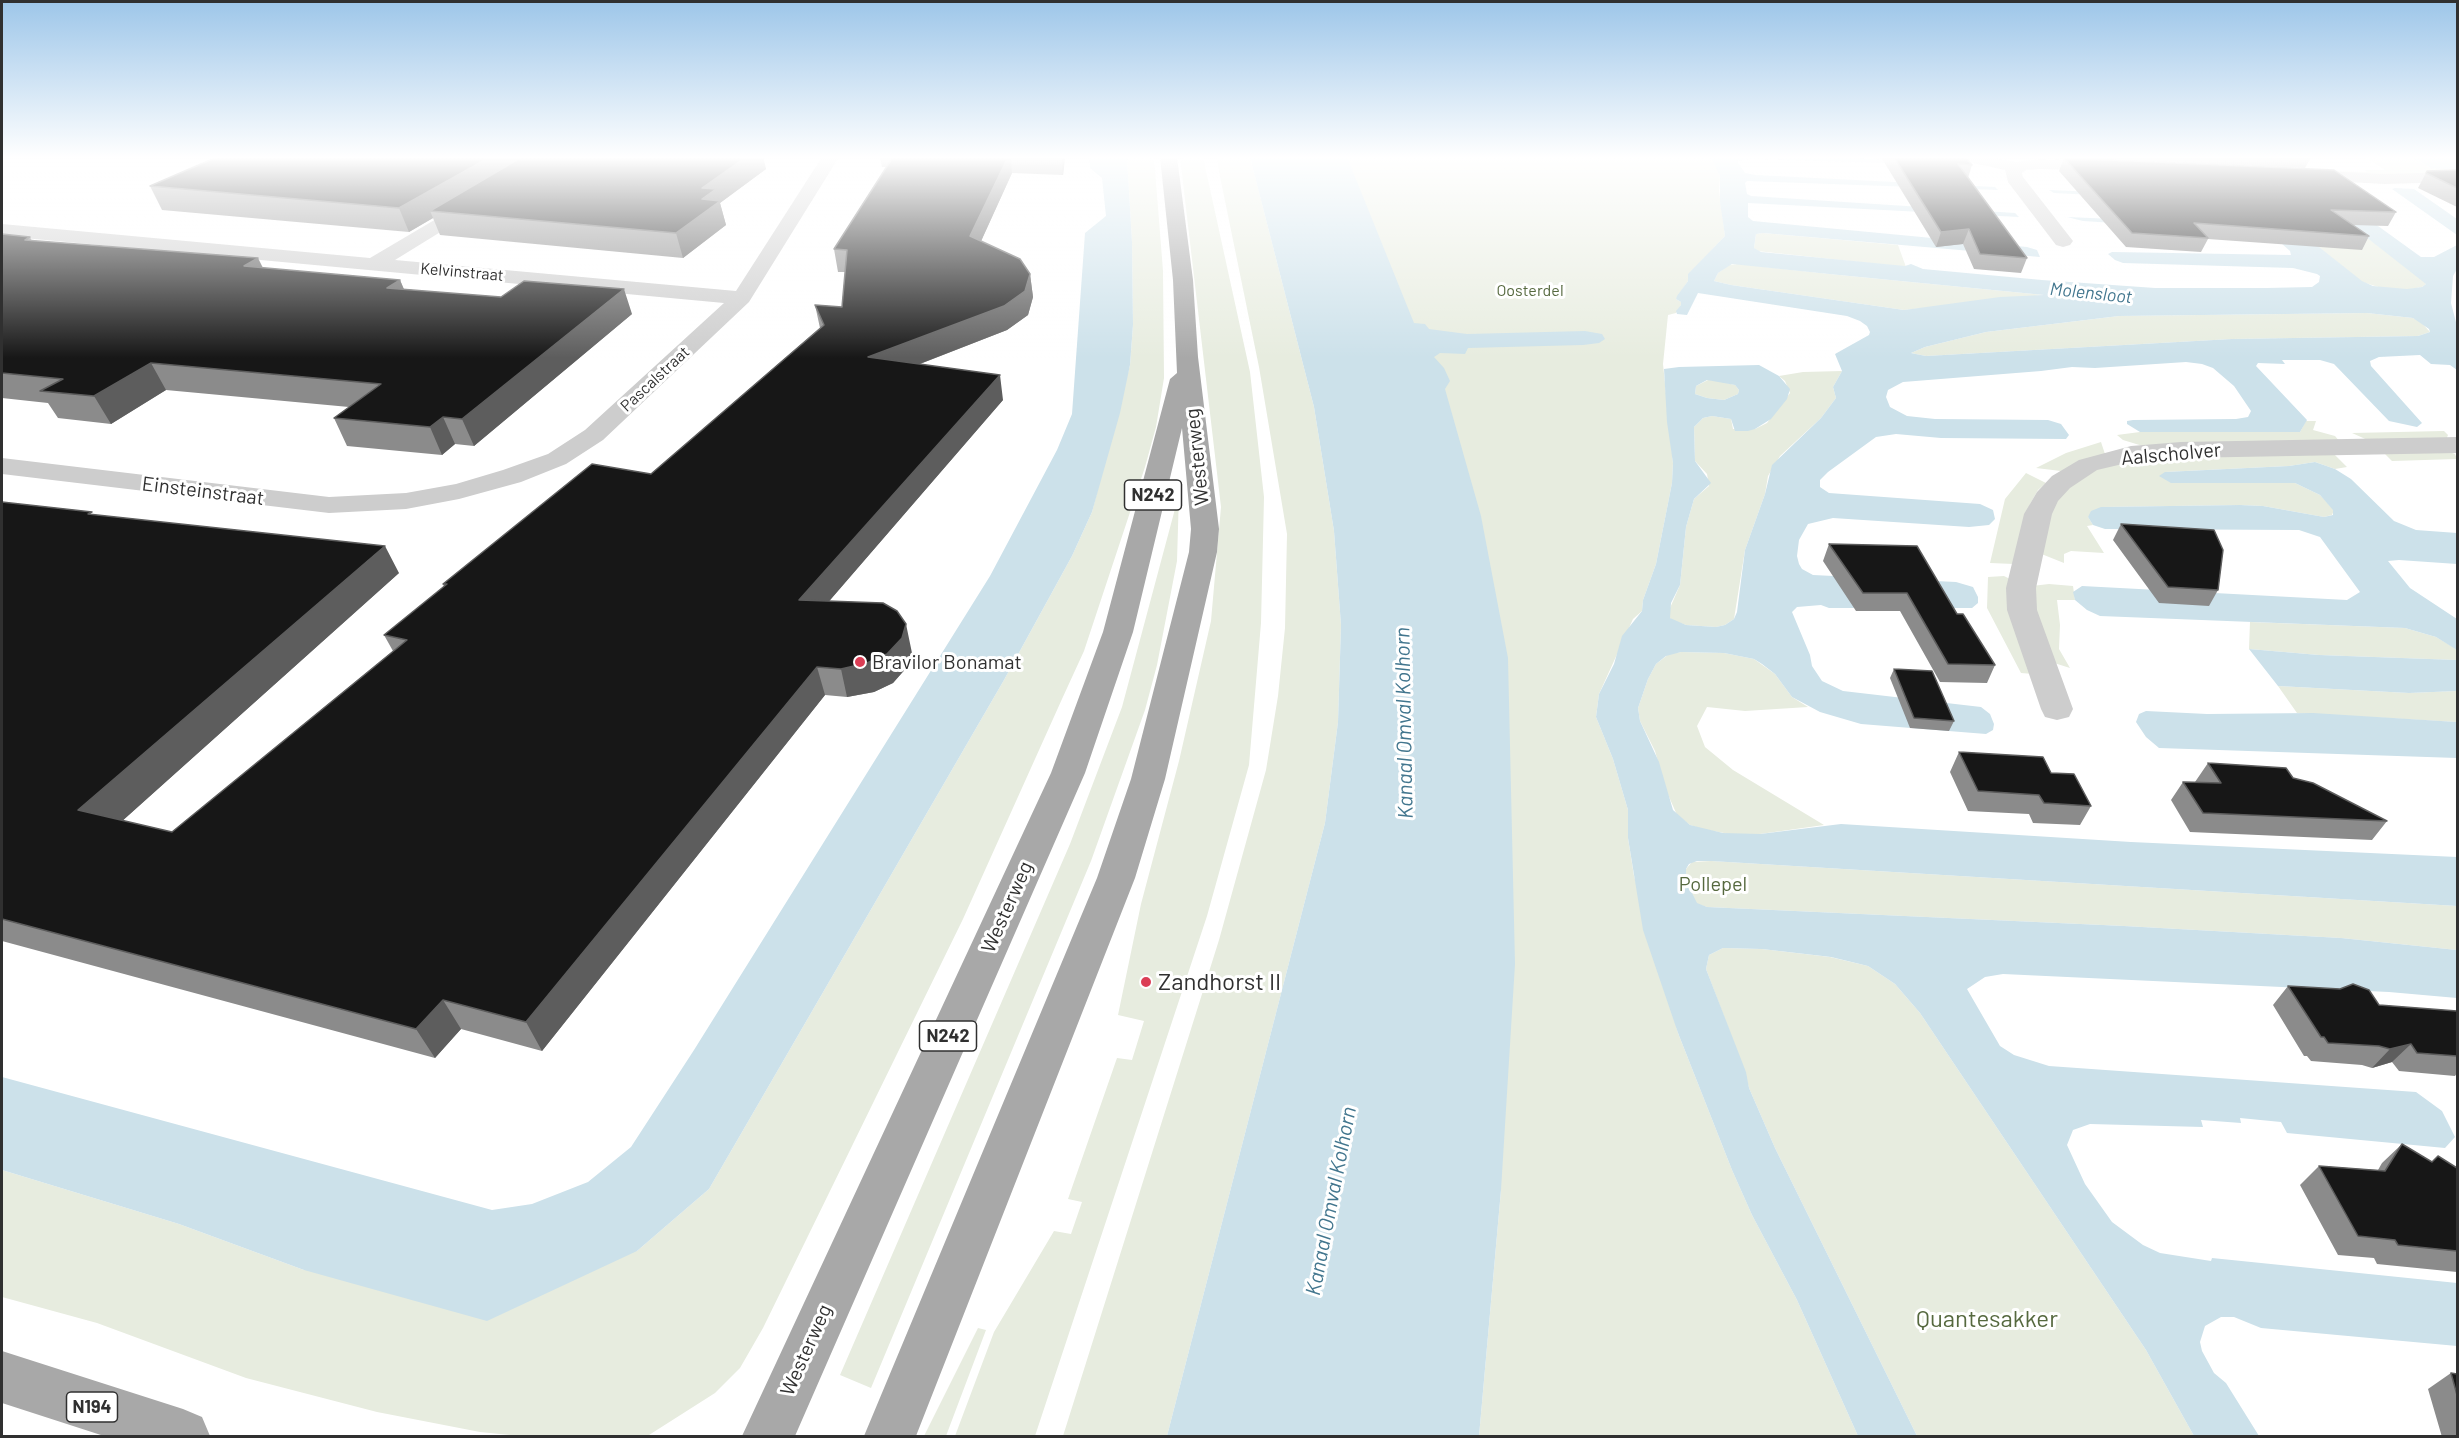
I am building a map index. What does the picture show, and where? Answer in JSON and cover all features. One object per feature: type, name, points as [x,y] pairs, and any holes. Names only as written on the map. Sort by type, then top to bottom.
[{"type":"main road","name":"Westerweg","points":[[890,1437],[1116,878],[1148,779],[1203,552],[1204,529],[1176,224]]},
{"type":"main road","name":"Westerweg","points":[[768,1437],[1068,773],[1118,632],[1187,357]]},
{"type":"main road","name":"N194","points":[[2,1377],[183,1437]]},
{"type":"street","points":[[374,264],[441,224]]},
{"type":"street","name":"Pascalstraat","points":[[406,501],[459,491],[512,476],[557,459],[594,435],[742,298],[788,224]]},
{"type":"street","points":[[2050,224],[2063,241]]},
{"type":"street","name":"Kelvinstraat","points":[[2,230],[742,298]]},
{"type":"street","name":"Aalscholver","points":[[2057,709],[2022,610],[2021,588],[2038,514],[2046,498],[2061,482],[2088,465],[2131,454],[2181,450],[2457,445]]},
{"type":"street","name":"Einsteinstraat","points":[[2,466],[305,504],[338,505],[406,501]]},
{"type":"green space","points":[[1131,224],[1159,224],[1163,271],[1164,378],[1156,427],[1145,467],[1084,651],[963,919],[763,1328],[740,1368],[715,1393],[649,1435],[520,1436],[480,1432],[377,1412],[246,1378],[97,1323],[2,1297],[2,1170],[179,1224],[304,1270],[637,1251],[709,1189],[1004,680],[1072,556],[1092,512],[1130,365],[1133,325]]},
{"type":"green space","points":[[1188,224],[1218,224],[1250,372],[1264,497],[1261,623],[1249,765],[1207,916],[1035,1436],[955,1436],[994,1332],[1054,1231],[1071,1234],[1082,1202],[1068,1199],[1117,1058],[1132,1060],[1144,1021],[1118,1015],[1141,904],[1179,761],[1211,621],[1221,507]]},
{"type":"green space","points":[[1230,224],[1267,224],[1314,407],[1334,531],[1341,625],[1338,722],[1325,823],[1167,1436],[1063,1436],[1219,940],[1266,770],[1278,696],[1285,628],[1287,534],[1259,367]]},
{"type":"green space","name":"Oosterdel","points":[[1355,224],[1723,224],[1725,236],[1689,274],[1688,281],[1676,299],[1681,302],[1681,305],[1676,313],[1668,315],[1663,364],[1673,463],[1672,483],[1656,564],[1643,600],[1642,611],[1633,619],[1599,694],[1596,717],[1613,759],[1628,810],[1628,838],[1634,876],[1678,1033],[1752,1215],[1797,1300],[1858,1436],[1479,1436],[1501,1190]]},
{"type":"green space","points":[[2355,228],[2426,284],[2411,289],[2385,289],[2362,282],[2298,231]]},
{"type":"green space","points":[[1756,234],[1898,245],[1906,267],[1757,251],[1754,248]]},
{"type":"green space","points":[[1738,264],[2044,295],[1904,310],[1714,281],[1718,273],[1729,265]]},
{"type":"green space","points":[[2367,313],[2413,318],[2420,321],[2430,332],[2418,336],[2232,339],[1926,356],[1911,353],[1925,347],[1986,332],[2119,316]]},
{"type":"green space","points":[[1842,371],[1833,387],[1836,398],[1821,418],[1780,456],[1768,476],[1765,494],[1745,550],[1734,619],[1725,625],[1716,627],[1686,625],[1674,621],[1670,618],[1670,608],[1680,585],[1686,527],[1694,499],[1709,486],[1707,474],[1695,461],[1694,427],[1703,418],[1712,416],[1731,419],[1733,429],[1755,429],[1767,423],[1790,393],[1785,381],[1779,376],[1803,372]]},
{"type":"green space","points":[[1710,379],[1735,385],[1739,390],[1738,394],[1724,400],[1695,394],[1696,386]]},
{"type":"green space","points":[[2306,421],[2316,421],[2313,430],[2335,436],[2340,442],[2146,447],[2123,440],[2117,435],[2140,432],[2300,432]]},
{"type":"green space","points":[[2444,431],[2448,435],[2446,440],[2372,442],[2352,433]]},
{"type":"green space","points":[[2101,442],[2105,454],[2061,471],[2036,468],[2066,453]]},
{"type":"green space","points":[[2444,450],[2455,454],[2457,459],[2392,461],[2382,451]]},
{"type":"green space","points":[[2332,452],[2347,467],[2335,469],[2315,462],[2289,466],[2165,472],[2295,483],[2320,495],[2334,510],[2332,515],[2324,517],[2263,506],[2240,505],[2102,507],[2088,517],[2093,525],[2087,526],[2104,553],[2071,551],[2064,554],[2064,563],[2039,553],[2048,510],[2069,485],[2099,468],[2151,457]]},
{"type":"green space","points":[[2026,473],[2046,483],[2038,490],[2030,504],[2014,564],[1990,563],[2005,499]]},
{"type":"green space","points":[[1179,494],[1177,561],[1157,665],[1145,710],[1091,861],[871,1388],[840,1375],[1070,844],[1122,707]]},
{"type":"green space","points":[[2004,576],[2012,580],[2033,674],[2021,673],[1987,608],[1988,577]]},
{"type":"green space","points":[[2049,584],[2073,586],[2075,600],[2057,600],[2060,625],[2059,649],[2070,668],[2051,662],[2040,637],[2032,586]]},
{"type":"green space","points":[[2250,622],[2405,628],[2436,637],[2453,647],[2457,650],[2457,660],[2319,655],[2249,649]]},
{"type":"green space","points":[[1724,653],[1754,659],[1775,674],[1792,697],[1808,707],[1745,711],[1707,707],[1697,726],[1705,747],[1733,770],[1824,825],[1735,835],[1690,825],[1677,815],[1666,790],[1655,751],[1640,721],[1638,708],[1656,664],[1669,654]]},
{"type":"green space","points":[[2278,686],[2409,693],[2457,691],[2457,722],[2297,713]]},
{"type":"green space","name":"Pollepel","points":[[1711,861],[2457,906],[2457,950],[2341,938],[1707,907],[1697,904],[1691,895],[1686,882],[1686,869],[1692,862]]},
{"type":"green space","name":"Quantesakker","points":[[1723,948],[1762,949],[1830,957],[1868,966],[1895,984],[1920,1013],[2146,1350],[2194,1436],[1917,1436],[1775,1148],[1749,1088],[1706,969],[1709,955]]},
{"type":"green space","points":[[978,1328],[986,1330],[946,1436],[924,1436]]},
{"type":"water","points":[[1096,224],[1131,224],[1133,325],[1130,365],[1120,413],[1092,512],[1072,556],[1004,680],[709,1189],[637,1251],[487,1321],[304,1270],[179,1224],[2,1170],[2,1077],[492,1210],[532,1204],[588,1182],[631,1147],[990,576],[1057,450],[1072,414],[1085,233]]},
{"type":"water","name":"Kanaal Omval Kolhorn","points":[[1267,224],[1374,224],[1414,323],[1425,324],[1429,329],[1467,334],[1585,331],[1602,334],[1605,339],[1599,343],[1583,345],[1468,348],[1465,354],[1440,353],[1434,357],[1444,368],[1450,381],[1445,389],[1481,516],[1508,658],[1515,964],[1501,1190],[1479,1436],[1167,1436],[1325,823],[1338,722],[1341,625],[1334,531],[1314,407]]},
{"type":"water","name":"Molensloot","points":[[1723,224],[1786,224],[2027,247],[2037,250],[2040,257],[1763,233],[1756,234],[1754,248],[1761,252],[1905,266],[1911,264],[1923,269],[2155,288],[2312,287],[2319,282],[2320,276],[2293,268],[2123,263],[2108,254],[2112,252],[2291,255],[2290,251],[2273,236],[2254,232],[2131,224],[2290,224],[2362,281],[2373,286],[2407,289],[2422,287],[2426,284],[2350,224],[2375,224],[2421,257],[2434,257],[2457,245],[2457,269],[2453,276],[2451,303],[2457,326],[2457,370],[2450,365],[2431,364],[2420,355],[2379,357],[2370,361],[2371,366],[2422,423],[2417,427],[2389,421],[2334,364],[2320,360],[2282,360],[2285,364],[2258,363],[2256,366],[2307,420],[2300,432],[2140,432],[2127,424],[2127,421],[2133,420],[2248,417],[2251,411],[2234,386],[2213,368],[2186,362],[2095,368],[2072,367],[1903,382],[1888,390],[1886,397],[1890,407],[1907,416],[1935,419],[2048,420],[2061,424],[2069,435],[2066,439],[1941,438],[1896,434],[1876,437],[1828,472],[1820,480],[1820,487],[1829,493],[1980,504],[1993,510],[1995,519],[1989,525],[1969,527],[1833,518],[1808,524],[1799,540],[1797,556],[1799,564],[1802,569],[1813,575],[1956,582],[1973,587],[1978,603],[1972,608],[1829,608],[1821,605],[1797,607],[1792,612],[1810,655],[1812,666],[1822,681],[1843,691],[1981,707],[1990,714],[1994,724],[1993,730],[1986,734],[1861,724],[1820,712],[1792,697],[1775,674],[1754,659],[1724,653],[1681,652],[1666,656],[1656,664],[1638,708],[1640,721],[1659,762],[1673,810],[1690,825],[1723,833],[1760,834],[1841,824],[2131,842],[2457,857],[2457,906],[1711,861],[1697,861],[1689,864],[1686,869],[1686,881],[1697,903],[1707,907],[2341,938],[2457,950],[2457,998],[2389,992],[2003,974],[1985,977],[1967,989],[2000,1046],[2014,1055],[2049,1066],[2416,1092],[2442,1111],[2455,1137],[2445,1148],[2287,1133],[2281,1122],[2240,1118],[2241,1123],[2201,1120],[2203,1127],[2090,1124],[2073,1130],[2067,1145],[2085,1184],[2112,1222],[2143,1245],[2160,1253],[2211,1261],[2212,1258],[2457,1283],[2457,1346],[2261,1328],[2234,1317],[2221,1317],[2205,1326],[2200,1342],[2202,1351],[2214,1373],[2226,1383],[2259,1436],[2194,1436],[2146,1350],[1920,1013],[1895,984],[1868,966],[1831,957],[1762,949],[1723,948],[1709,955],[1706,969],[1746,1072],[1749,1088],[1775,1148],[1917,1436],[1858,1436],[1797,1300],[1752,1215],[1678,1033],[1643,930],[1628,838],[1628,810],[1613,759],[1596,717],[1599,694],[1614,664],[1622,636],[1642,611],[1643,600],[1656,564],[1672,483],[1673,463],[1667,422],[1664,369],[1759,365],[1779,376],[1790,389],[1787,399],[1771,419],[1755,429],[1735,431],[1731,419],[1712,416],[1703,418],[1694,427],[1695,461],[1711,483],[1694,499],[1686,527],[1680,585],[1671,603],[1670,618],[1686,625],[1716,627],[1725,625],[1734,619],[1737,612],[1745,550],[1765,494],[1772,465],[1821,418],[1836,398],[1833,387],[1842,371],[1835,354],[1869,335],[1870,332],[1867,326],[1860,321],[1847,316],[1698,293],[1687,315],[1677,314],[1676,311],[1681,302],[1676,299],[1688,281],[1688,274],[1725,236]],"holes":[[[1732,264],[2044,295],[2000,297],[1904,310],[1714,281],[1718,273]],[[2367,313],[2413,318],[2430,332],[2418,336],[2232,339],[1926,356],[1911,353],[1925,347],[1986,332],[2119,316]],[[1707,380],[1735,385],[1739,390],[1738,394],[1724,400],[1695,394],[1696,386]]]},
{"type":"water","points":[[2442,224],[2457,224],[2457,235]]},
{"type":"water","points":[[2315,462],[2335,469],[2351,479],[2394,521],[2416,530],[2457,533],[2457,564],[2388,561],[2410,588],[2457,619],[2457,650],[2436,637],[2405,628],[2100,616],[2087,610],[2075,600],[2073,592],[2082,586],[2347,600],[2360,592],[2320,537],[2299,530],[2105,529],[2093,525],[2088,517],[2091,511],[2101,507],[2240,505],[2263,506],[2324,517],[2333,515],[2333,510],[2320,495],[2295,483],[2171,483],[2159,476],[2165,472],[2289,466]]},
{"type":"water","points":[[2249,649],[2319,655],[2457,660],[2457,691],[2409,693],[2278,686]]},
{"type":"water","points":[[2146,711],[2207,714],[2313,713],[2457,722],[2457,758],[2159,748],[2146,737],[2136,722],[2139,714]]},
{"type":"building","points":[[577,224],[688,224],[676,233]]},
{"type":"building","points":[[850,224],[976,224],[970,236],[1020,259],[1030,274],[1025,291],[1004,306],[868,357],[1000,375],[799,600],[883,603],[897,611],[906,624],[902,638],[887,654],[867,663],[841,669],[817,667],[526,1022],[443,1000],[416,1029],[2,919],[2,502],[92,512],[88,514],[385,546],[78,810],[172,832],[407,640],[384,635],[447,584],[443,584],[592,464],[651,474],[824,325],[815,305],[842,307],[847,250],[834,249]]},
{"type":"building","points":[[1936,224],[2002,224],[2027,258],[1980,254],[1969,229],[1941,232]]},
{"type":"building","points":[[2124,224],[2195,224],[2208,238],[2132,233]]},
{"type":"building","points":[[2209,224],[2352,224],[2369,236]]},
{"type":"building","points":[[2,234],[30,237],[25,240],[258,258],[244,266],[400,280],[387,288],[501,297],[524,281],[624,289],[462,419],[443,417],[430,427],[334,418],[381,384],[151,363],[94,396],[40,391],[63,379],[2,373]]},
{"type":"building","points":[[2121,524],[2214,530],[2223,550],[2218,590],[2168,587]]},
{"type":"building","points":[[1829,544],[1917,546],[1957,614],[1963,614],[1995,665],[1948,664],[1907,593],[1863,593]]},
{"type":"building","points":[[1894,669],[1932,671],[1954,721],[1914,718]]},
{"type":"building","points":[[1959,752],[2043,757],[2051,773],[2074,774],[2091,806],[2044,803],[2039,795],[1978,791]]},
{"type":"building","points":[[2208,763],[2286,768],[2293,778],[2313,783],[2387,821],[2203,813],[2183,782],[2221,783]]},
{"type":"building","points":[[2353,984],[2369,990],[2379,1005],[2457,1011],[2457,1056],[2417,1053],[2411,1044],[2390,1049],[2379,1046],[2328,1043],[2324,1037],[2321,1037],[2288,986],[2340,989]]},
{"type":"building","points":[[2402,1144],[2432,1162],[2438,1156],[2457,1168],[2457,1251],[2398,1245],[2395,1240],[2358,1236],[2319,1166],[2385,1171]]},
{"type":"building","points":[[2451,1373],[2457,1374],[2457,1395]]},
{"type":"place","name":"Bravilor Bonamat","points":[[860,662]]},
{"type":"place","name":"Zandhorst II","points":[[1146,982]]}]
